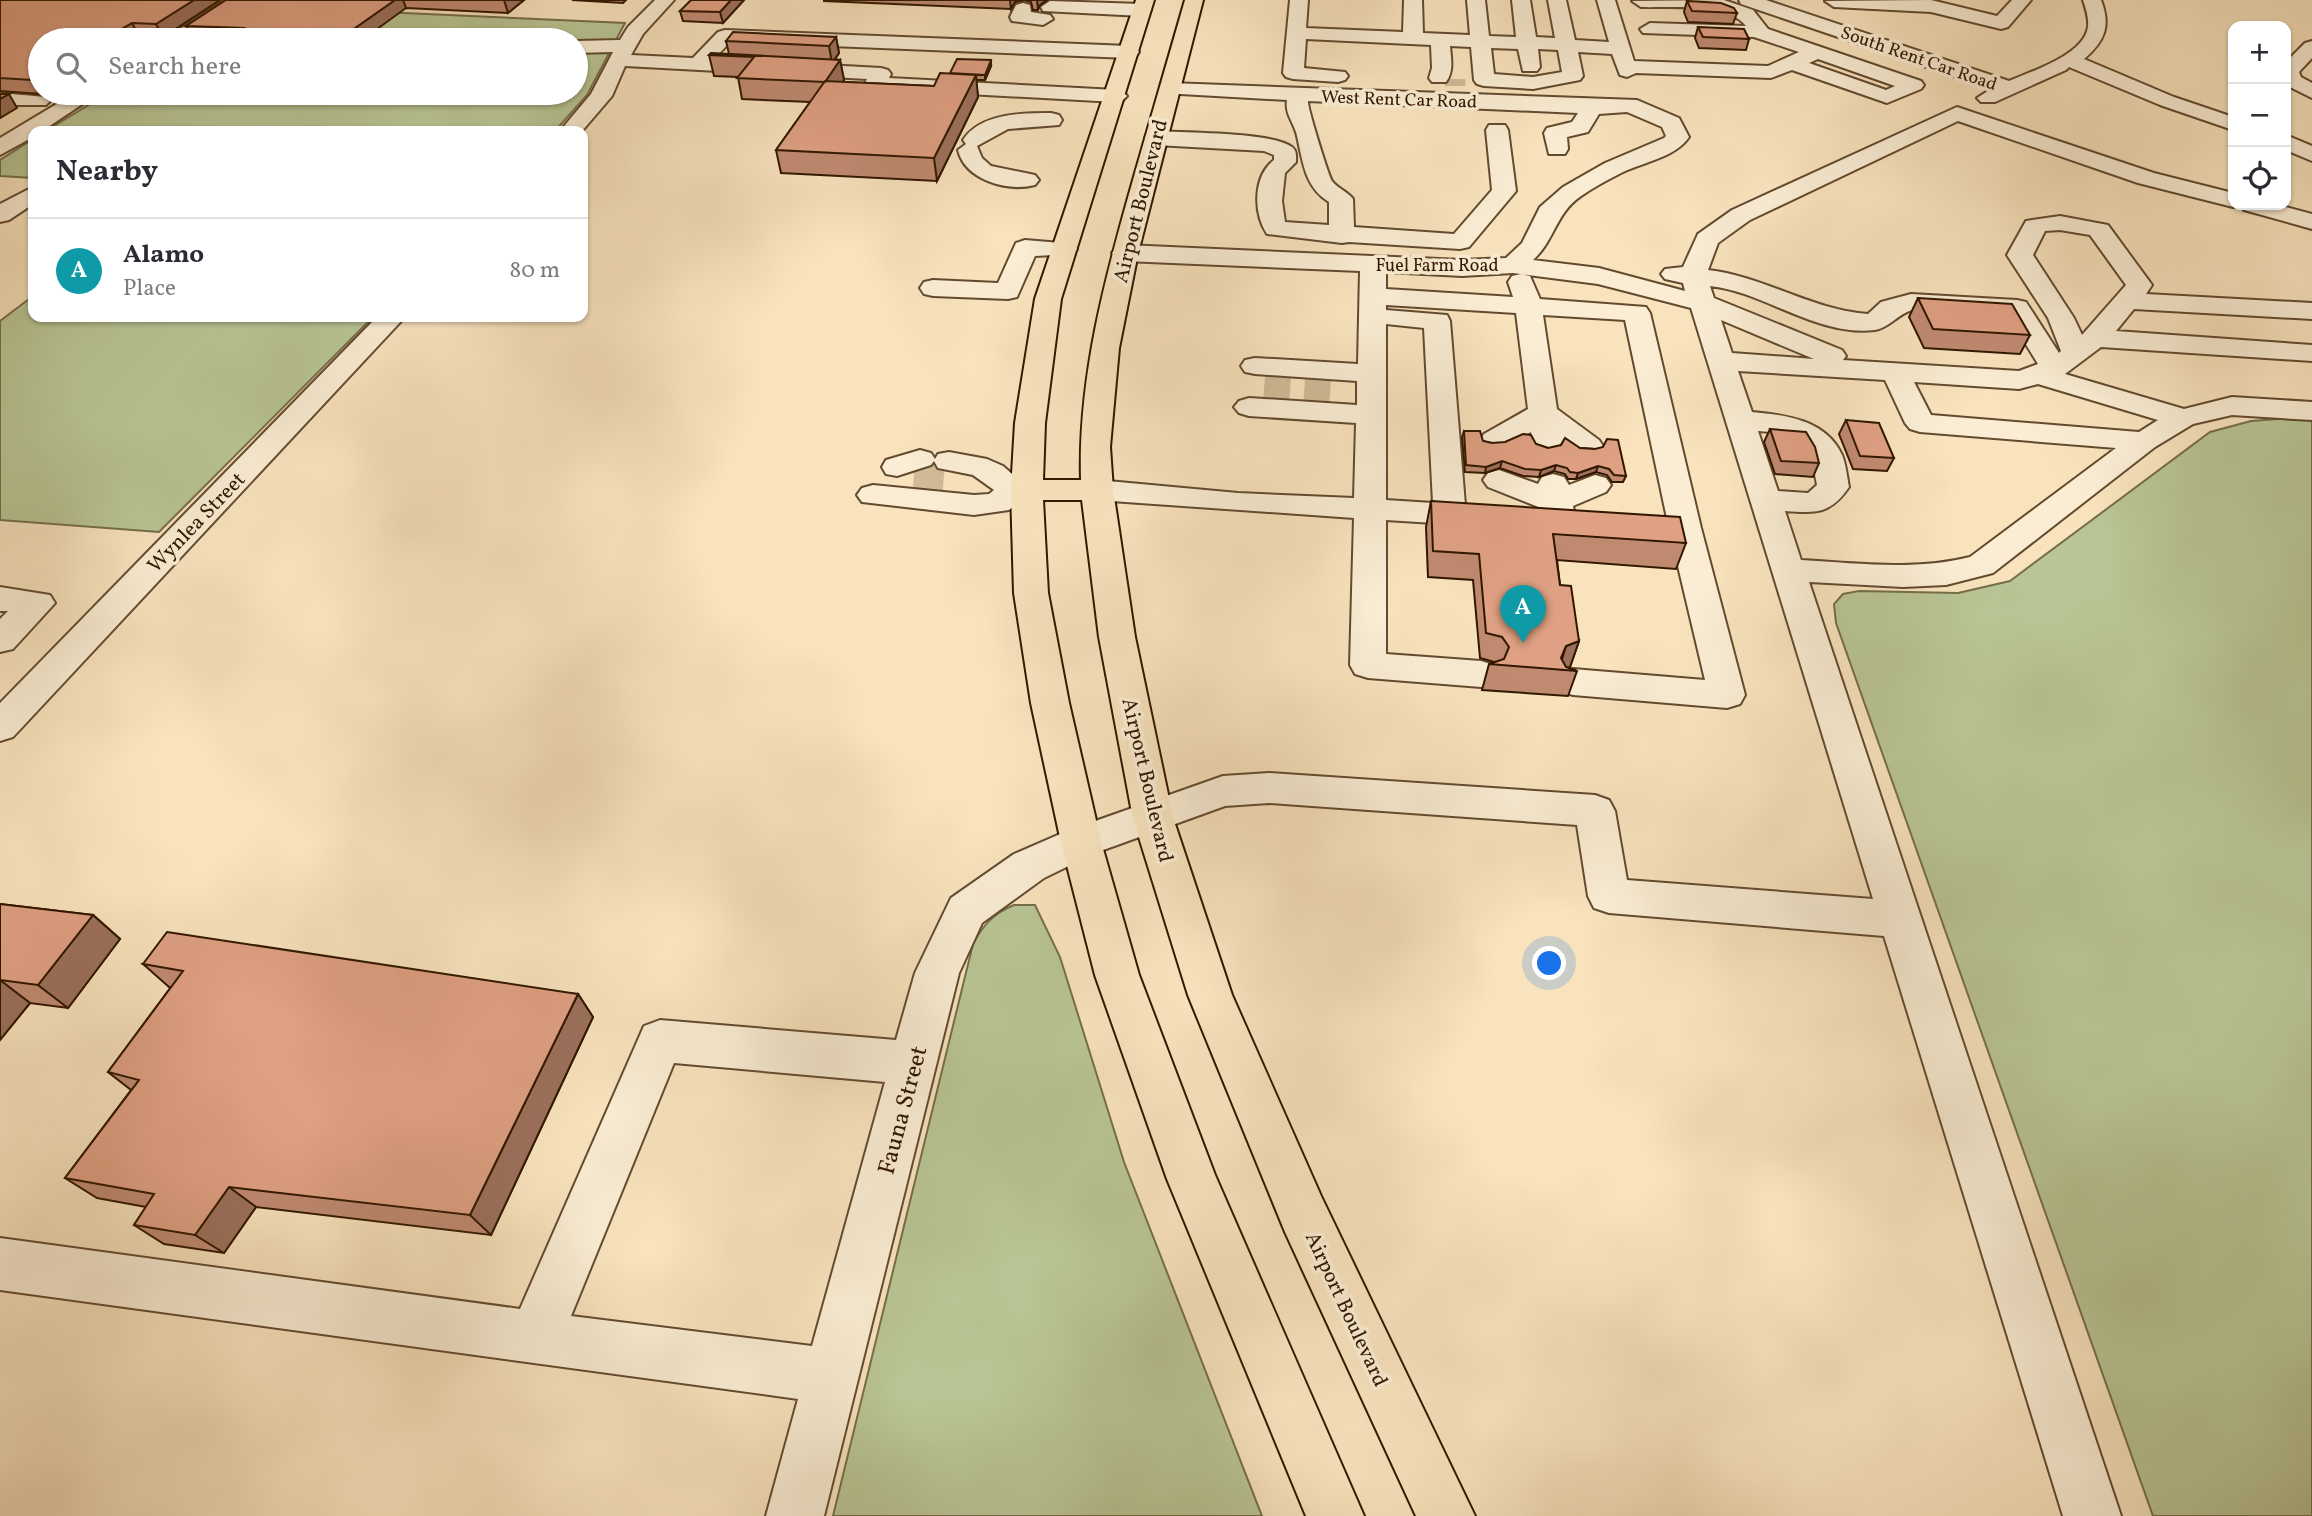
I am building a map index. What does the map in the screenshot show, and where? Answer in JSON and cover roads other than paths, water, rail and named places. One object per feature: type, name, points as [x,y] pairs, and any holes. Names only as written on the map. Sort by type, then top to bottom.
[{"type":"main road","name":"Airport Boulevard","points":[[1194,0],[1156,138],[1095,251],[1048,299],[1020,491],[1031,593],[1050,703],[1081,842],[1117,975],[1192,1179],[1335,1516]]},
{"type":"main road","name":"Airport Boulevard","points":[[1144,5],[1116,96],[1095,251],[1105,348],[1096,447],[1097,490],[1116,637],[1153,818],[1210,995],[1303,1214],[1446,1516]]},
{"type":"main road","points":[[1129,52],[1180,54]]},
{"type":"main road","points":[[1020,491],[1097,490]]},
{"type":"street","points":[[192,28],[238,0]]},
{"type":"street","points":[[575,126],[601,96],[621,53],[635,31],[666,0]]},
{"type":"street","points":[[1413,0],[1413,38]]},
{"type":"street","points":[[1521,0],[1533,83]]},
{"type":"street","points":[[1470,1],[1480,40],[1484,80],[1533,83],[1573,76],[1562,44],[1557,0]]},
{"type":"street","points":[[1606,0],[1634,99],[1629,105]]},
{"type":"street","points":[[1665,68],[1641,0],[1718,4],[1746,14],[1761,33]]},
{"type":"street","name":"South Rent Car Road","points":[[1748,0],[2010,88]]},
{"type":"street","points":[[1794,16],[1835,1],[1931,6],[2001,23],[2022,0]]},
{"type":"street","points":[[2092,0],[2098,27],[2096,37],[2070,60],[2167,101],[2228,122]]},
{"type":"street","points":[[1043,9],[1144,5]]},
{"type":"street","points":[[1440,40],[1438,94],[1408,81],[1293,74],[1298,17],[1413,38],[1562,44],[1621,53],[1665,68],[1771,72],[1854,36]]},
{"type":"street","points":[[1650,29],[1761,33],[1914,85],[1887,97],[1791,63]]},
{"type":"street","points":[[698,64],[724,36],[1129,52]]},
{"type":"street","points":[[2312,47],[2288,71],[2293,81],[2312,92]]},
{"type":"street","points":[[588,49],[698,64],[881,74],[874,83],[1116,96]]},
{"type":"street","points":[[1968,108],[2038,76],[2061,75]]},
{"type":"street","points":[[588,82],[608,81]]},
{"type":"street","name":"West Rent Car Road","points":[[1170,89],[1298,94],[1438,94],[1593,107],[1616,108],[1629,105]]},
{"type":"street","points":[[1298,94],[1296,110],[1304,121],[1318,180],[1329,194],[1341,199],[1342,236]]},
{"type":"street","points":[[0,99],[28,101]]},
{"type":"street","points":[[0,148],[48,105]]},
{"type":"street","name":"Fuel Farm Road","points":[[933,288],[1008,291],[1025,248],[1373,266],[1462,268],[1513,265],[1533,247],[1549,212],[1571,192],[1613,168],[1672,143],[1678,137],[1671,123],[1629,105]]},
{"type":"street","points":[[1557,149],[1555,133],[1580,127],[1593,107]]},
{"type":"street","points":[[2092,1516],[1740,420],[1690,285],[1707,239],[1734,212],[1906,129],[1957,113],[2146,178],[2228,199]]},
{"type":"street","points":[[1027,180],[996,177],[978,168],[969,158],[971,145],[993,126],[1028,120],[1051,120]]},
{"type":"street","points":[[1156,138],[1278,147],[1285,152],[1285,162],[1274,171],[1270,195],[1272,222],[1276,229],[1342,236],[1460,242],[1504,191],[1497,130]]},
{"type":"street","points":[[0,185],[28,187]]},
{"type":"street","points":[[0,215],[28,197]]},
{"type":"street","points":[[2270,210],[2312,222]]},
{"type":"street","points":[[1720,361],[2018,380],[2067,358],[2127,301],[2138,285],[2099,230],[2071,223],[2050,222],[2035,226],[2020,255],[2061,318],[2067,358]]},
{"type":"street","points":[[1547,443],[1529,307],[1513,265],[1690,285],[1721,279],[1841,320],[1874,322],[1890,308],[1912,302],[2017,307],[2067,358],[2183,418]]},
{"type":"street","points":[[1373,266],[1368,666],[1481,674]]},
{"type":"street","points":[[1690,285],[1882,371],[1920,423],[2144,441]]},
{"type":"street","points":[[2312,285],[2309,298],[2312,306]]},
{"type":"street","points":[[2127,301],[2312,311]]},
{"type":"street","points":[[1371,305],[1529,307],[1637,313],[1673,528],[1727,695],[1573,682]]},
{"type":"street","points":[[1371,305],[1437,321],[1450,514]]},
{"type":"street","name":"Wynlea Street","points":[[0,727],[387,322]]},
{"type":"street","points":[[2067,358],[2312,354]]},
{"type":"street","points":[[1371,373],[1317,392],[1269,388],[1317,392],[1371,415]]},
{"type":"street","points":[[1788,570],[1903,576],[1946,574],[1981,565],[2144,441],[2183,418],[2232,406],[2312,411]]},
{"type":"street","points":[[1495,440],[1543,412]]},
{"type":"street","points":[[1543,412],[1588,446]]},
{"type":"street","points":[[1740,420],[1778,423],[1806,432],[1826,453],[1833,487],[1815,503],[1766,500]]},
{"type":"street","points":[[873,495],[974,505],[998,503],[1020,491],[987,470],[968,475],[932,467]]},
{"type":"street","points":[[1499,480],[1563,507]]},
{"type":"street","points":[[1097,490],[1512,518],[1563,507],[1595,485]]},
{"type":"street","points":[[0,599],[38,603],[0,640]]},
{"type":"street","name":"Fauna Street","points":[[795,1516],[937,973],[966,911],[1029,866],[1081,842],[1223,791],[1269,788],[1595,811],[1609,896],[1900,919]]},
{"type":"street","points":[[535,1338],[660,1041],[914,1063]]},
{"type":"street","points":[[0,1264],[832,1376]]},
{"type":"tunnel","points":[[1455,79],[1455,86]]},
{"type":"tunnel","points":[[1276,403],[1278,377]]},
{"type":"tunnel","points":[[1316,406],[1318,380]]},
{"type":"tunnel","points":[[914,472],[944,474]]},
{"type":"place","name":"Alamo","points":[[1523,643]]}]
